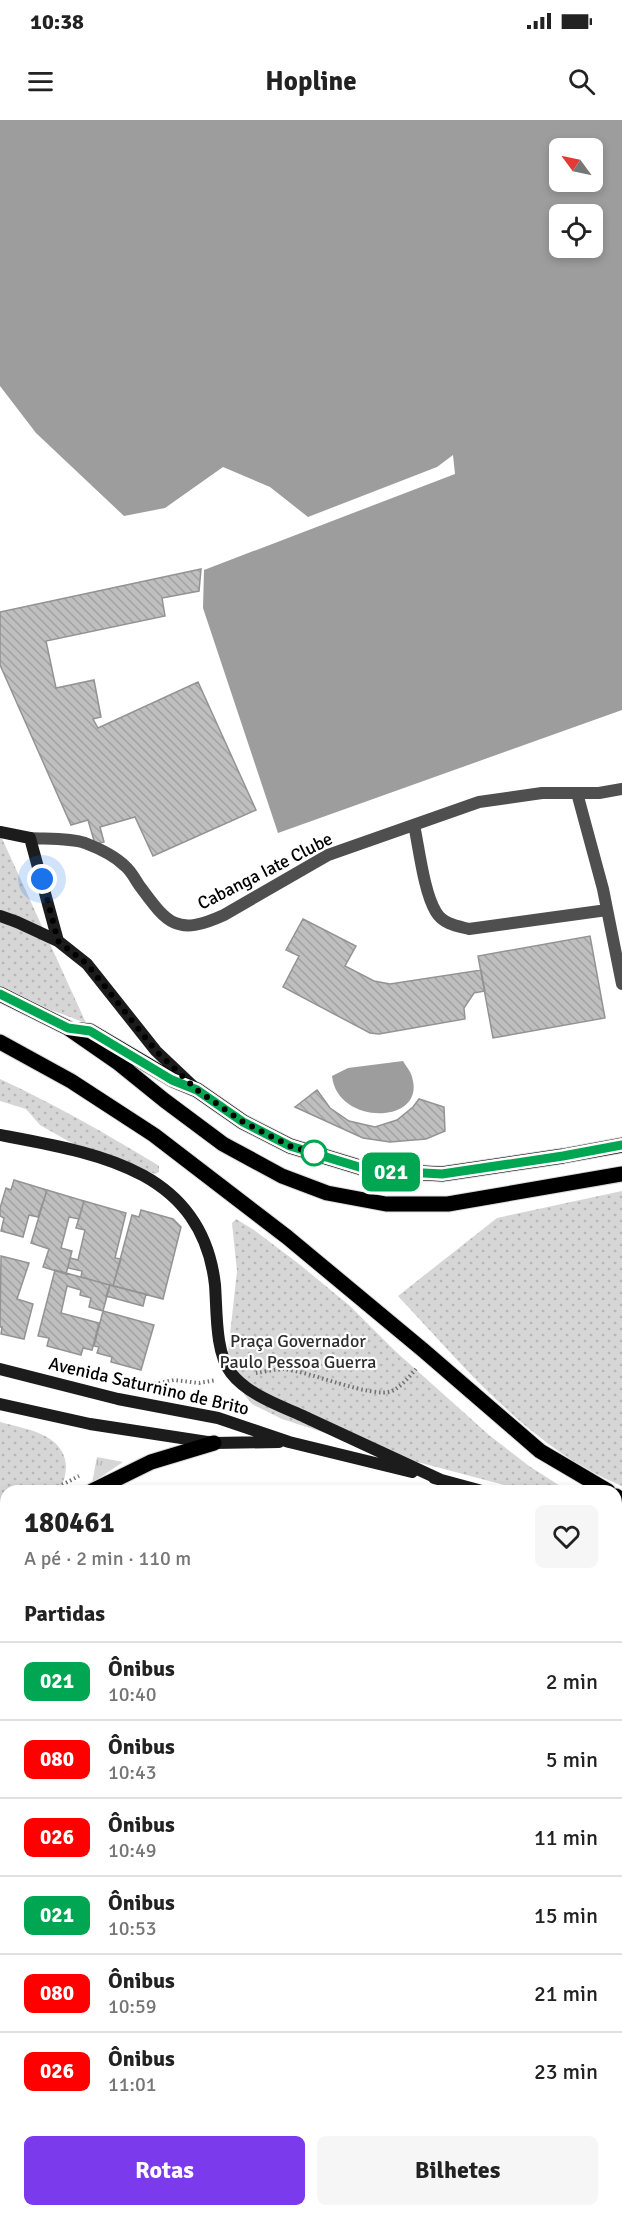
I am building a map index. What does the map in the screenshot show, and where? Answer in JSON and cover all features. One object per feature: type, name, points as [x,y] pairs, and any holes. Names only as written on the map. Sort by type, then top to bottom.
[{"type":"main road","points":[[0,832],[30,838],[58,941]]},
{"type":"main road","points":[[0,916],[58,941],[87,964],[156,1051],[197,1090],[243,1122],[290,1146],[369,1170],[442,1174],[622,1145]]},
{"type":"main road","points":[[4,996],[68,1028],[117,1062],[223,1144],[282,1176],[327,1193],[386,1204],[448,1203],[622,1174]]},
{"type":"main road","points":[[68,1028],[90,1031],[172,1080],[197,1090]]},
{"type":"main road","points":[[0,1042],[71,1081],[153,1135],[287,1237],[540,1451],[598,1485]]},
{"type":"main road","points":[[0,1135],[93,1155],[150,1177],[173,1194],[192,1218],[206,1244],[215,1283],[218,1341],[230,1372],[240,1383],[268,1400],[441,1480]]},
{"type":"main road","name":"Avenida Saturnino de Brito","points":[[0,1369],[118,1399],[218,1418],[289,1442],[460,1485]]},
{"type":"main road","name":"Avenida Saturnino de Brito","points":[[0,1404],[90,1424],[214,1443],[289,1442]]},
{"type":"main road","points":[[106,1485],[151,1462],[214,1443]]},
{"type":"lane","name":"Cabanga Iate Clube","points":[[30,838],[84,843],[104,853],[126,866],[162,916],[190,927],[207,923],[224,915],[328,855],[479,802],[542,793],[599,793],[622,789]]},
{"type":"lane","points":[[577,793],[607,910],[622,984]]},
{"type":"lane","points":[[414,825],[428,891],[436,913],[448,924],[469,929],[607,910]]},
{"type":"green space","points":[[0,834],[86,1023],[3,992],[0,998]]},
{"type":"green space","points":[[0,1079],[118,1141],[159,1166],[159,1172],[155,1174],[92,1153],[40,1125],[26,1109],[0,1101]]},
{"type":"green space","points":[[622,1191],[622,1485],[588,1470],[528,1428],[474,1377],[398,1296],[497,1218]]},
{"type":"green space","name":"Praça Governador Paulo Pessoa Guerra","points":[[236,1219],[254,1230],[299,1264],[350,1306],[394,1350],[489,1435],[529,1466],[559,1485],[504,1485],[406,1459],[282,1419],[252,1404],[236,1384],[228,1353],[237,1271],[232,1223]]},
{"type":"green space","points":[[0,1422],[41,1434],[58,1446],[63,1454],[66,1472],[61,1485],[0,1485]]},
{"type":"green space","points":[[97,1457],[123,1462],[92,1483]]},
{"type":"shaded area","points":[[0,120],[622,120],[622,710],[278,833],[203,608],[204,570],[455,474],[453,455],[437,467],[308,517],[270,487],[223,467],[165,508],[124,516],[36,433],[0,386]]},
{"type":"shaded area","points":[[403,1061],[411,1075],[413,1093],[407,1104],[395,1111],[380,1113],[363,1111],[349,1104],[337,1092],[332,1076],[348,1068]]},
{"type":"building","points":[[201,569],[199,591],[162,598],[165,616],[46,641],[56,688],[94,680],[101,717],[93,719],[98,728],[198,682],[256,810],[153,856],[135,817],[100,827],[104,842],[95,844],[88,820],[71,825],[0,665],[0,612]]},
{"type":"building","points":[[303,919],[356,946],[345,966],[374,981],[390,984],[481,970],[485,991],[474,993],[464,1008],[465,1019],[379,1034],[370,1033],[283,987],[299,956],[286,950]]},
{"type":"building","points":[[590,936],[605,1018],[493,1038],[478,956]]},
{"type":"building","points":[[317,1090],[330,1108],[349,1121],[375,1127],[397,1120],[419,1099],[444,1107],[445,1131],[426,1139],[390,1142],[363,1138],[295,1107]]},
{"type":"building","points":[[14,1180],[47,1190],[38,1217],[29,1215],[23,1237],[1,1231],[4,1218],[0,1216],[0,1208],[6,1188],[11,1190]]},
{"type":"building","points":[[47,1190],[84,1201],[79,1219],[69,1217],[61,1248],[72,1251],[66,1274],[43,1267],[49,1249],[31,1243]]},
{"type":"building","points":[[84,1201],[126,1213],[115,1258],[121,1259],[113,1286],[81,1277],[82,1271],[68,1268],[70,1258],[78,1260],[85,1230],[76,1228]]},
{"type":"building","points":[[141,1210],[173,1219],[181,1227],[163,1299],[113,1286],[132,1215],[139,1217]]},
{"type":"building","points":[[1,1256],[29,1263],[17,1299],[33,1304],[24,1339],[1,1334]]},
{"type":"building","points":[[55,1270],[110,1285],[103,1311],[89,1307],[91,1298],[80,1295],[81,1290],[67,1286],[61,1313],[99,1323],[92,1350],[83,1348],[81,1355],[47,1346],[49,1338],[38,1336]]},
{"type":"building","points":[[110,1285],[146,1294],[143,1306],[106,1296]]},
{"type":"building","points":[[103,1311],[154,1325],[141,1370],[111,1362],[112,1357],[97,1353],[99,1347],[94,1346]]},
{"type":"bus line","name":"021","points":[[0,994],[68,1028],[90,1031],[172,1080],[197,1090],[243,1122],[290,1146],[369,1170],[442,1174],[622,1145]]},
{"type":"route","points":[[42,879],[58,941],[87,964],[156,1051],[197,1090],[243,1122],[290,1146],[314,1153]]}]
